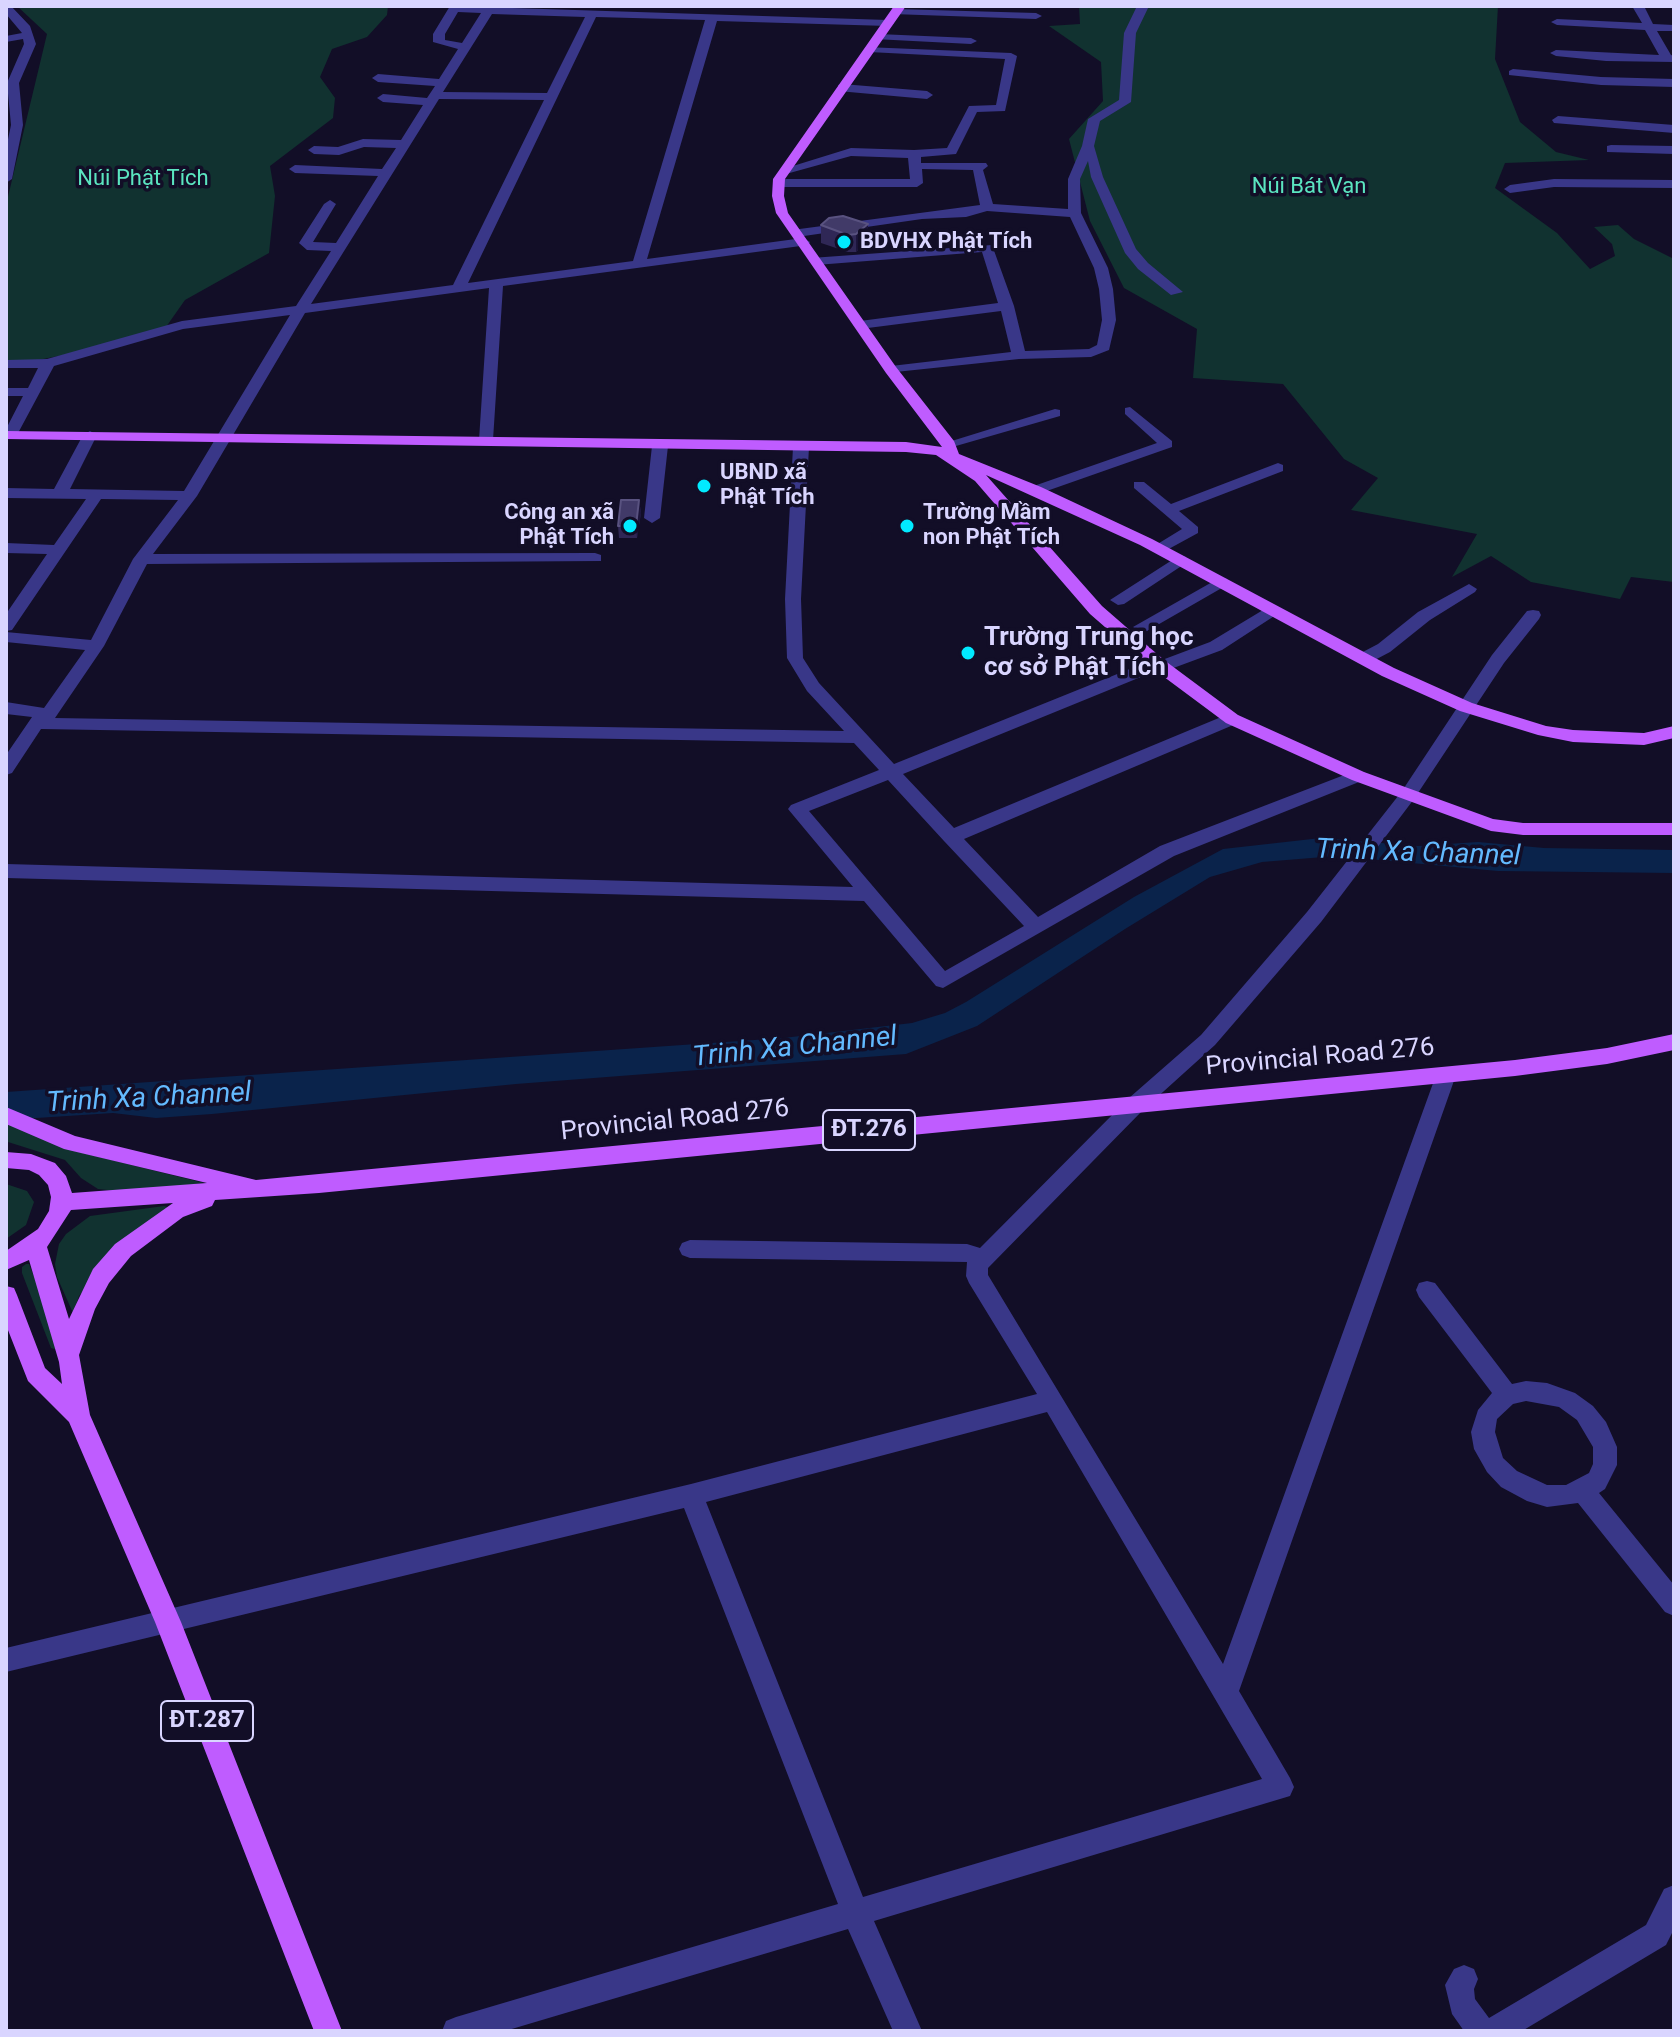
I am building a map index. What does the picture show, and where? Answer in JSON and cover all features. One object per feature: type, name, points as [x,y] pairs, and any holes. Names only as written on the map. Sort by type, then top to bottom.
[{"type":"main road","points":[[887,25],[782,177],[782,213],[950,449],[980,478],[1096,610],[1160,665],[1232,719],[1408,795],[1476,820],[1508,827],[1674,829]]},
{"type":"main road","points":[[8,435],[950,449],[1159,548],[1409,682],[1466,707],[1544,731],[1573,736],[1644,739],[1674,732]]},
{"type":"main road","name":"Provincial Road 276","points":[[62,1202],[225,1192],[1446,1075],[1558,1063],[1674,1042]]},
{"type":"main road","points":[[6,1115],[71,1143],[267,1188]]},
{"type":"main road","points":[[6,1160],[31,1162],[47,1169],[60,1186],[62,1202],[54,1225],[36,1245],[6,1261]]},
{"type":"main road","points":[[68,1355],[84,1308],[101,1276],[123,1250],[175,1211],[225,1192]]},
{"type":"main road","name":"ĐT.287","points":[[36,1245],[68,1355],[78,1415],[168,1622],[328,2031]]},
{"type":"main road","name":"ĐT.287","points":[[6,1295],[15,1339],[36,1374],[78,1415]]},
{"type":"street","points":[[891,370],[1019,355],[1091,353],[1104,347],[1109,320],[1106,289],[1101,268],[1075,213],[1074,179],[1088,146],[1094,119],[1125,102],[1130,33],[1143,6]]},
{"type":"street","points":[[1638,6],[1670,59]]},
{"type":"street","points":[[6,7],[26,28],[30,44],[12,71],[17,125],[6,179]]},
{"type":"street","points":[[465,47],[439,42],[439,34],[455,7],[887,25],[1018,26]]},
{"type":"street","points":[[6,769],[96,646],[141,559],[189,496],[300,310],[490,8]]},
{"type":"street","points":[[458,289],[592,13]]},
{"type":"street","points":[[887,25],[1036,16]]},
{"type":"street","points":[[639,264],[712,17]]},
{"type":"street","points":[[1557,22],[1674,28]]},
{"type":"street","points":[[887,25],[971,41]]},
{"type":"street","points":[[887,25],[1011,56],[1001,108],[973,109],[952,151],[915,160]]},
{"type":"street","points":[[6,39],[29,35]]},
{"type":"street","points":[[1556,53],[1670,59]]},
{"type":"street","points":[[1513,73],[1601,81],[1674,83]]},
{"type":"street","points":[[842,88],[927,95]]},
{"type":"street","points":[[434,96],[383,93],[551,97]]},
{"type":"street","points":[[1558,120],[1674,129]]},
{"type":"street","points":[[314,150],[339,151],[363,143],[404,144]]},
{"type":"street","points":[[1088,146],[1097,177],[1130,250],[1143,266],[1176,292]]},
{"type":"street","points":[[1611,149],[1674,150]]},
{"type":"street","points":[[782,177],[851,152],[980,169],[987,207]]},
{"type":"street","points":[[782,177],[917,183],[915,160]]},
{"type":"street","points":[[295,169],[386,173]]},
{"type":"street","points":[[1510,189],[1554,183],[1674,184]]},
{"type":"street","points":[[330,204],[306,243],[307,246],[339,247]]},
{"type":"street","points":[[6,364],[48,363],[182,325],[639,264],[922,215],[966,213],[987,207],[1075,213]]},
{"type":"street","points":[[816,261],[987,248],[1019,355]]},
{"type":"street","points":[[486,440],[496,284]]},
{"type":"street","points":[[864,331],[1008,312]]},
{"type":"street","points":[[8,435],[48,363]]},
{"type":"street","points":[[6,392],[32,392]]},
{"type":"street","points":[[1036,490],[1167,444],[1130,411]]},
{"type":"street","points":[[950,449],[1055,413]]},
{"type":"street","points":[[61,491],[90,435]]},
{"type":"street","points":[[652,518],[660,446]]},
{"type":"street","points":[[801,447],[793,647],[803,675],[1036,927]]},
{"type":"street","points":[[1171,509],[1278,468]]},
{"type":"street","points":[[1139,485],[1171,509],[1192,530],[1159,548]]},
{"type":"street","points":[[6,493],[61,491],[189,496]]},
{"type":"street","points":[[6,626],[97,494]]},
{"type":"street","points":[[6,548],[60,550]]},
{"type":"street","points":[[141,559],[595,558]]},
{"type":"street","points":[[1118,600],[1180,560]]},
{"type":"street","points":[[1141,627],[1221,582]]},
{"type":"street","points":[[1365,658],[1469,589]]},
{"type":"street","points":[[1274,611],[1216,646],[1160,665],[797,809],[943,981],[1167,851],[1358,776]]},
{"type":"street","points":[[456,2031],[1281,1787],[977,1276],[977,1265],[1136,1104],[1208,1040],[1356,866],[1408,795],[1498,659],[1533,615]]},
{"type":"street","points":[[6,637],[96,646]]},
{"type":"street","points":[[6,708],[42,718],[860,737]]},
{"type":"street","points":[[951,837],[1232,719]]},
{"type":"street","points":[[6,871],[869,894]]},
{"type":"street","points":[[1226,1691],[1446,1075]]},
{"type":"street","points":[[690,1249],[967,1253],[982,1258]]},
{"type":"street","points":[[1427,1290],[1507,1395]]},
{"type":"street","points":[[1526,1391],[1547,1393],[1567,1400],[1585,1413],[1598,1429],[1605,1447],[1605,1465],[1597,1481],[1583,1491],[1566,1496],[1547,1496],[1527,1490],[1509,1479],[1495,1465],[1486,1449],[1483,1432],[1486,1417],[1494,1404],[1507,1395],[1526,1391]]},
{"type":"street","points":[[6,1660],[691,1495],[1053,1400]]},
{"type":"street","points":[[1583,1491],[1674,1604]]},
{"type":"street","points":[[691,1495],[856,1914],[908,2031]]},
{"type":"street","points":[[1495,2031],[1656,1935],[1674,1899]]},
{"type":"street","points":[[1464,1979],[1459,1985],[1462,2004],[1481,2031]]},
{"type":"green space","name":"Núi Phật Tích","points":[[17,6],[388,6],[387,15],[367,37],[332,49],[320,77],[335,98],[333,118],[270,166],[275,196],[269,253],[185,300],[166,327],[94,349],[23,363],[6,360],[6,205],[47,34]]},
{"type":"green space","name":"Núi Bát Vạn","points":[[1079,6],[1498,6],[1495,59],[1520,122],[1556,152],[1589,160],[1505,163],[1495,188],[1557,233],[1590,269],[1615,256],[1612,244],[1594,227],[1618,225],[1634,239],[1674,259],[1674,582],[1631,577],[1620,599],[1531,582],[1491,556],[1452,577],[1477,534],[1351,510],[1378,478],[1344,459],[1283,384],[1193,378],[1197,329],[1124,288],[1090,221],[1069,139],[1103,101],[1101,62],[1049,26],[1080,24]]},
{"type":"green space","points":[[6,1123],[71,1150],[204,1183],[127,1192],[98,1189],[81,1178],[65,1160],[8,1142]]},
{"type":"green space","points":[[6,1184],[27,1191],[34,1202],[26,1225],[6,1239]]},
{"type":"green space","points":[[164,1206],[170,1208],[96,1274],[79,1296],[73,1313],[57,1277],[55,1264],[59,1244],[66,1234],[90,1216]]},
{"type":"green space","points":[[29,1264],[61,1344],[58,1350],[51,1348],[22,1273],[22,1267]]},
{"type":"water","name":"Trinh Xa Channel","points":[[1321,838],[1418,846],[1478,842],[1544,848],[1674,850],[1674,873],[1498,871],[1336,856],[1262,862],[1210,877],[977,1026],[906,1054],[516,1084],[212,1114],[156,1118],[113,1113],[6,1120],[6,1092],[783,1038],[912,1023],[945,1013],[966,1002],[1134,897],[1223,849]]},
{"type":"building","points":[[843,216],[868,224],[856,234],[848,235],[821,225],[829,218]]},
{"type":"building","points":[[621,500],[639,500],[636,526],[618,526]]},
{"type":"place","name":"BDVHX Phật Tích","points":[[844,242]]},
{"type":"place","name":"UBND xã Phật Tích","points":[[704,486]]},
{"type":"place","name":"Công an xã Phật Tích","points":[[630,526]]},
{"type":"place","name":"Trường Mầm non Phật Tích","points":[[907,526]]},
{"type":"place","name":"Trường Trung học cơ sở Phật Tích","points":[[968,653]]}]
